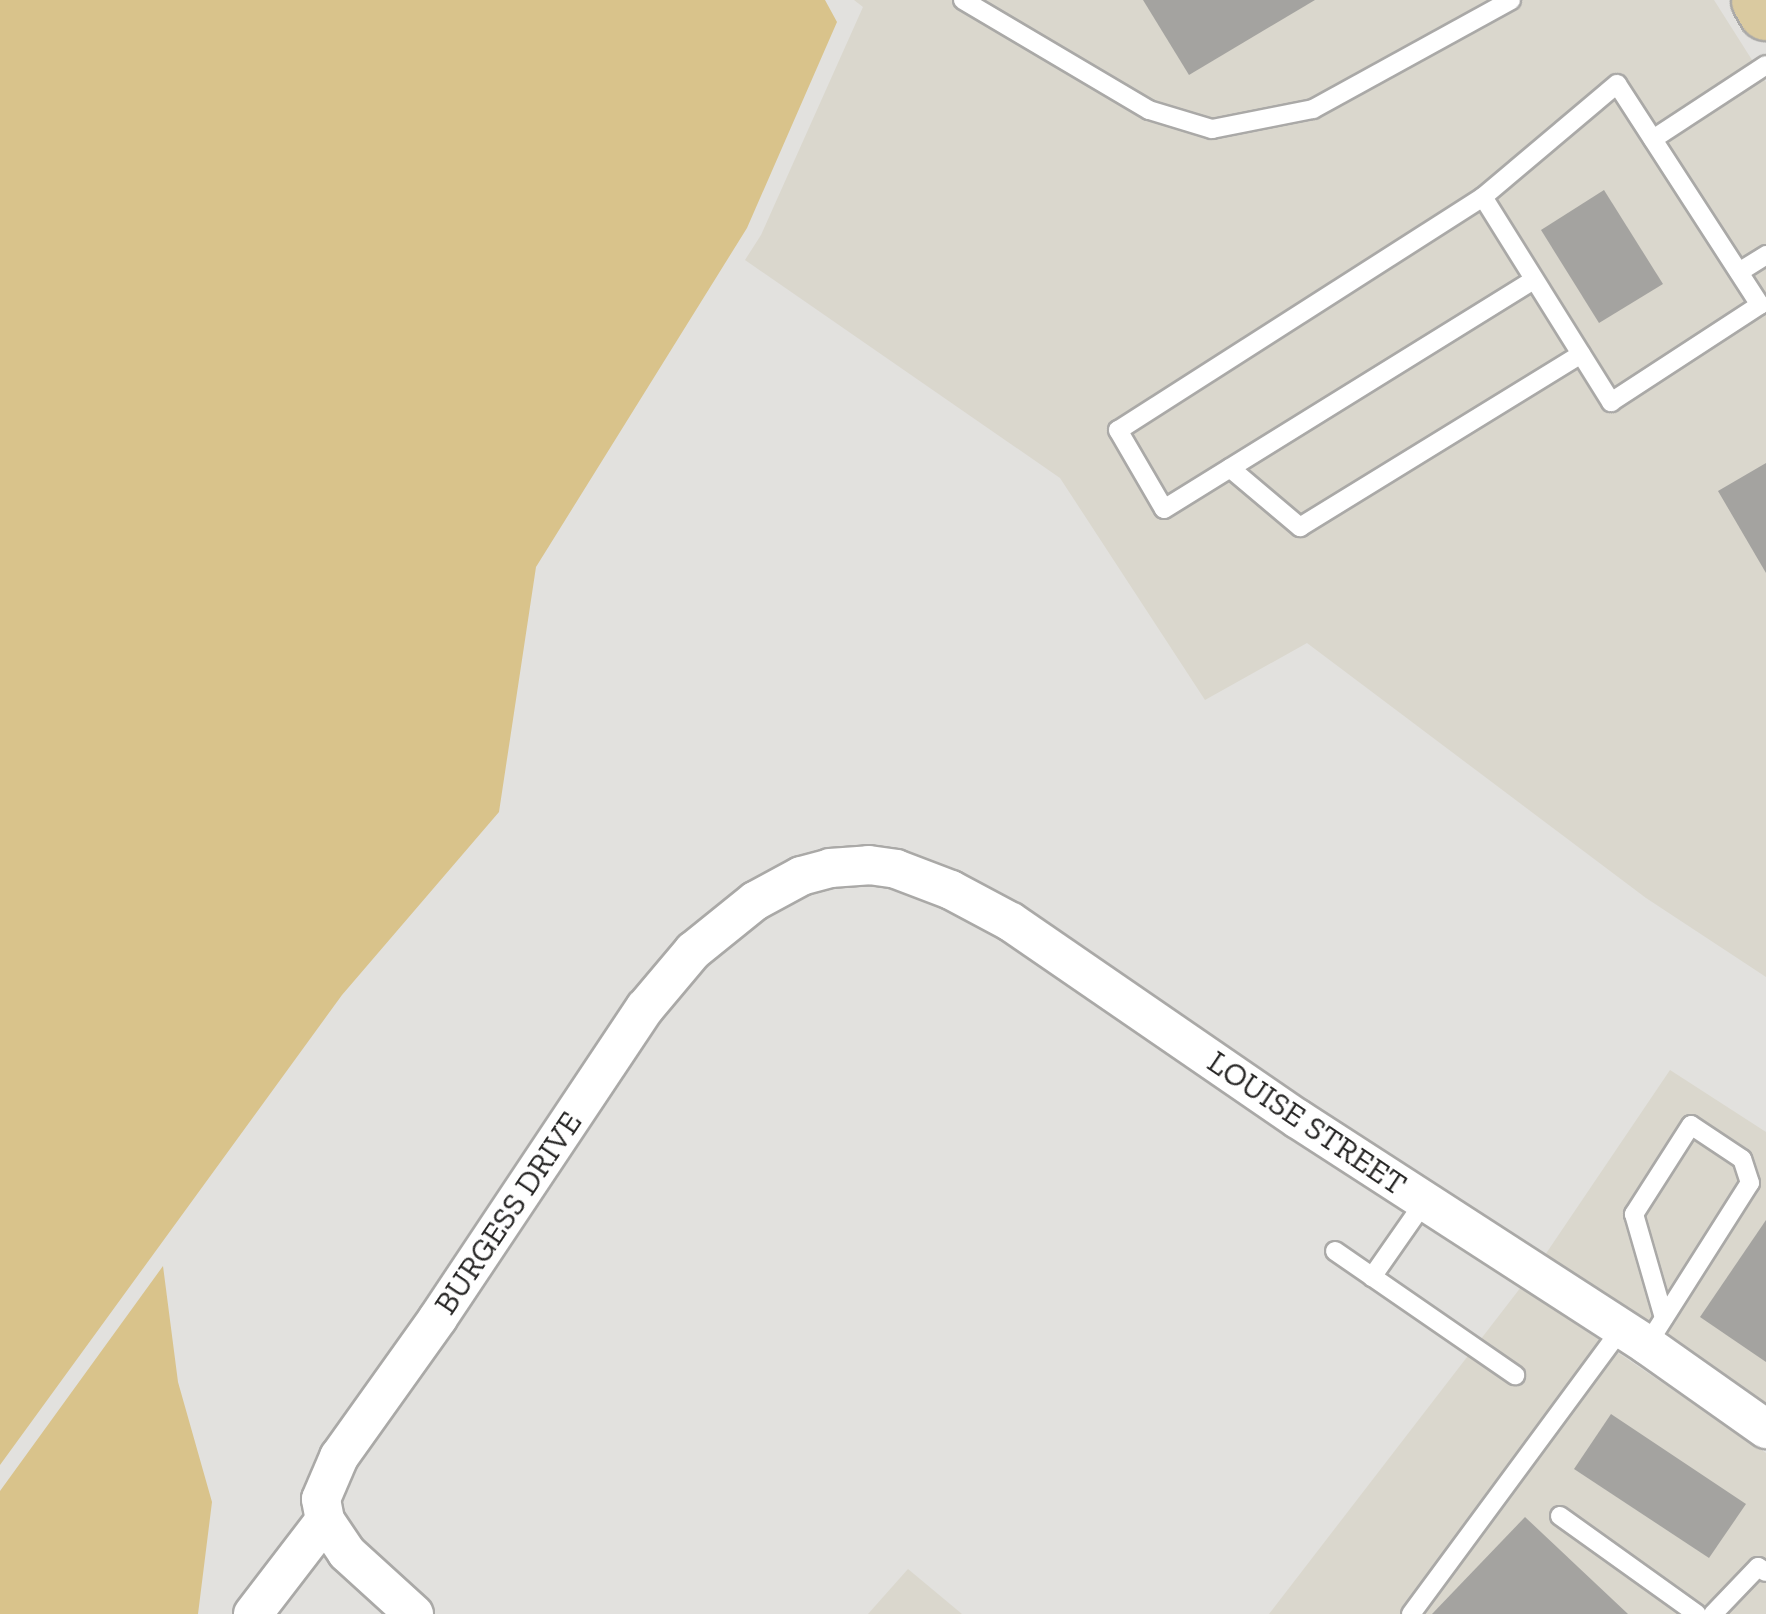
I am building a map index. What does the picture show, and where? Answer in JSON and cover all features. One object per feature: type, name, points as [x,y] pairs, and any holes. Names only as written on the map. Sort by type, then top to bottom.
[{"type":"main road","points":[[1759,0],[1766,12]]},
{"type":"street","name":"LOUISE STREET","points":[[830,868],[869,865],[896,869],[951,890],[1010,922],[1425,1201],[1644,1330],[1766,1428]]},
{"type":"street","name":"BURGESS DRIVE","points":[[252,1614],[325,1520],[321,1499],[339,1456],[438,1318],[645,1008],[693,950],[755,902],[801,876],[830,868]]},
{"type":"street","points":[[325,1520],[346,1553],[414,1614]]},
{"type":"lane","points":[[964,0],[1149,110],[1212,129],[1313,109],[1511,0]]},
{"type":"lane","points":[[1653,139],[1766,66]]},
{"type":"lane","points":[[1483,196],[1611,402],[1760,305],[1617,84],[1483,196],[1118,430],[1164,508],[1534,280]]},
{"type":"lane","points":[[1739,272],[1766,255]]},
{"type":"lane","points":[[1230,468],[1300,527],[1581,354]]},
{"type":"lane","points":[[1411,1614],[1644,1330],[1750,1184],[1742,1159],[1690,1125],[1634,1214],[1644,1330]]},
{"type":"lane","points":[[1372,1277],[1425,1201]]},
{"type":"lane","points":[[1334,1251],[1515,1375]]},
{"type":"lane","points":[[1560,1516],[1697,1614]]},
{"type":"lane","points":[[1713,1614],[1758,1567],[1766,1572]]},
{"type":"shaded area","points":[[0,0],[825,0],[837,22],[747,228],[536,567],[499,812],[342,995],[0,1465]]},
{"type":"shaded area","points":[[854,0],[1714,0],[1766,82],[1766,977],[1646,898],[1307,643],[1205,700],[1060,478],[745,260],[761,235],[863,7]]},
{"type":"shaded area","points":[[1670,1070],[1766,1132],[1766,1404],[1545,1255]]},
{"type":"shaded area","points":[[163,1266],[178,1382],[212,1502],[198,1614],[0,1614],[0,1491]]},
{"type":"shaded area","points":[[1521,1287],[1766,1453],[1766,1614],[1269,1614]]},
{"type":"shaded area","points":[[908,1569],[962,1614],[868,1614]]},
{"type":"building","points":[[1143,0],[1315,0],[1189,75]]},
{"type":"building","points":[[1604,190],[1663,284],[1599,323],[1541,230]]},
{"type":"building","points":[[1766,463],[1766,573],[1718,491]]},
{"type":"building","points":[[1766,1220],[1766,1362],[1700,1317]]},
{"type":"building","points":[[1611,1414],[1746,1504],[1709,1558],[1574,1469]]},
{"type":"building","points":[[1525,1517],[1628,1614],[1432,1614]]}]
